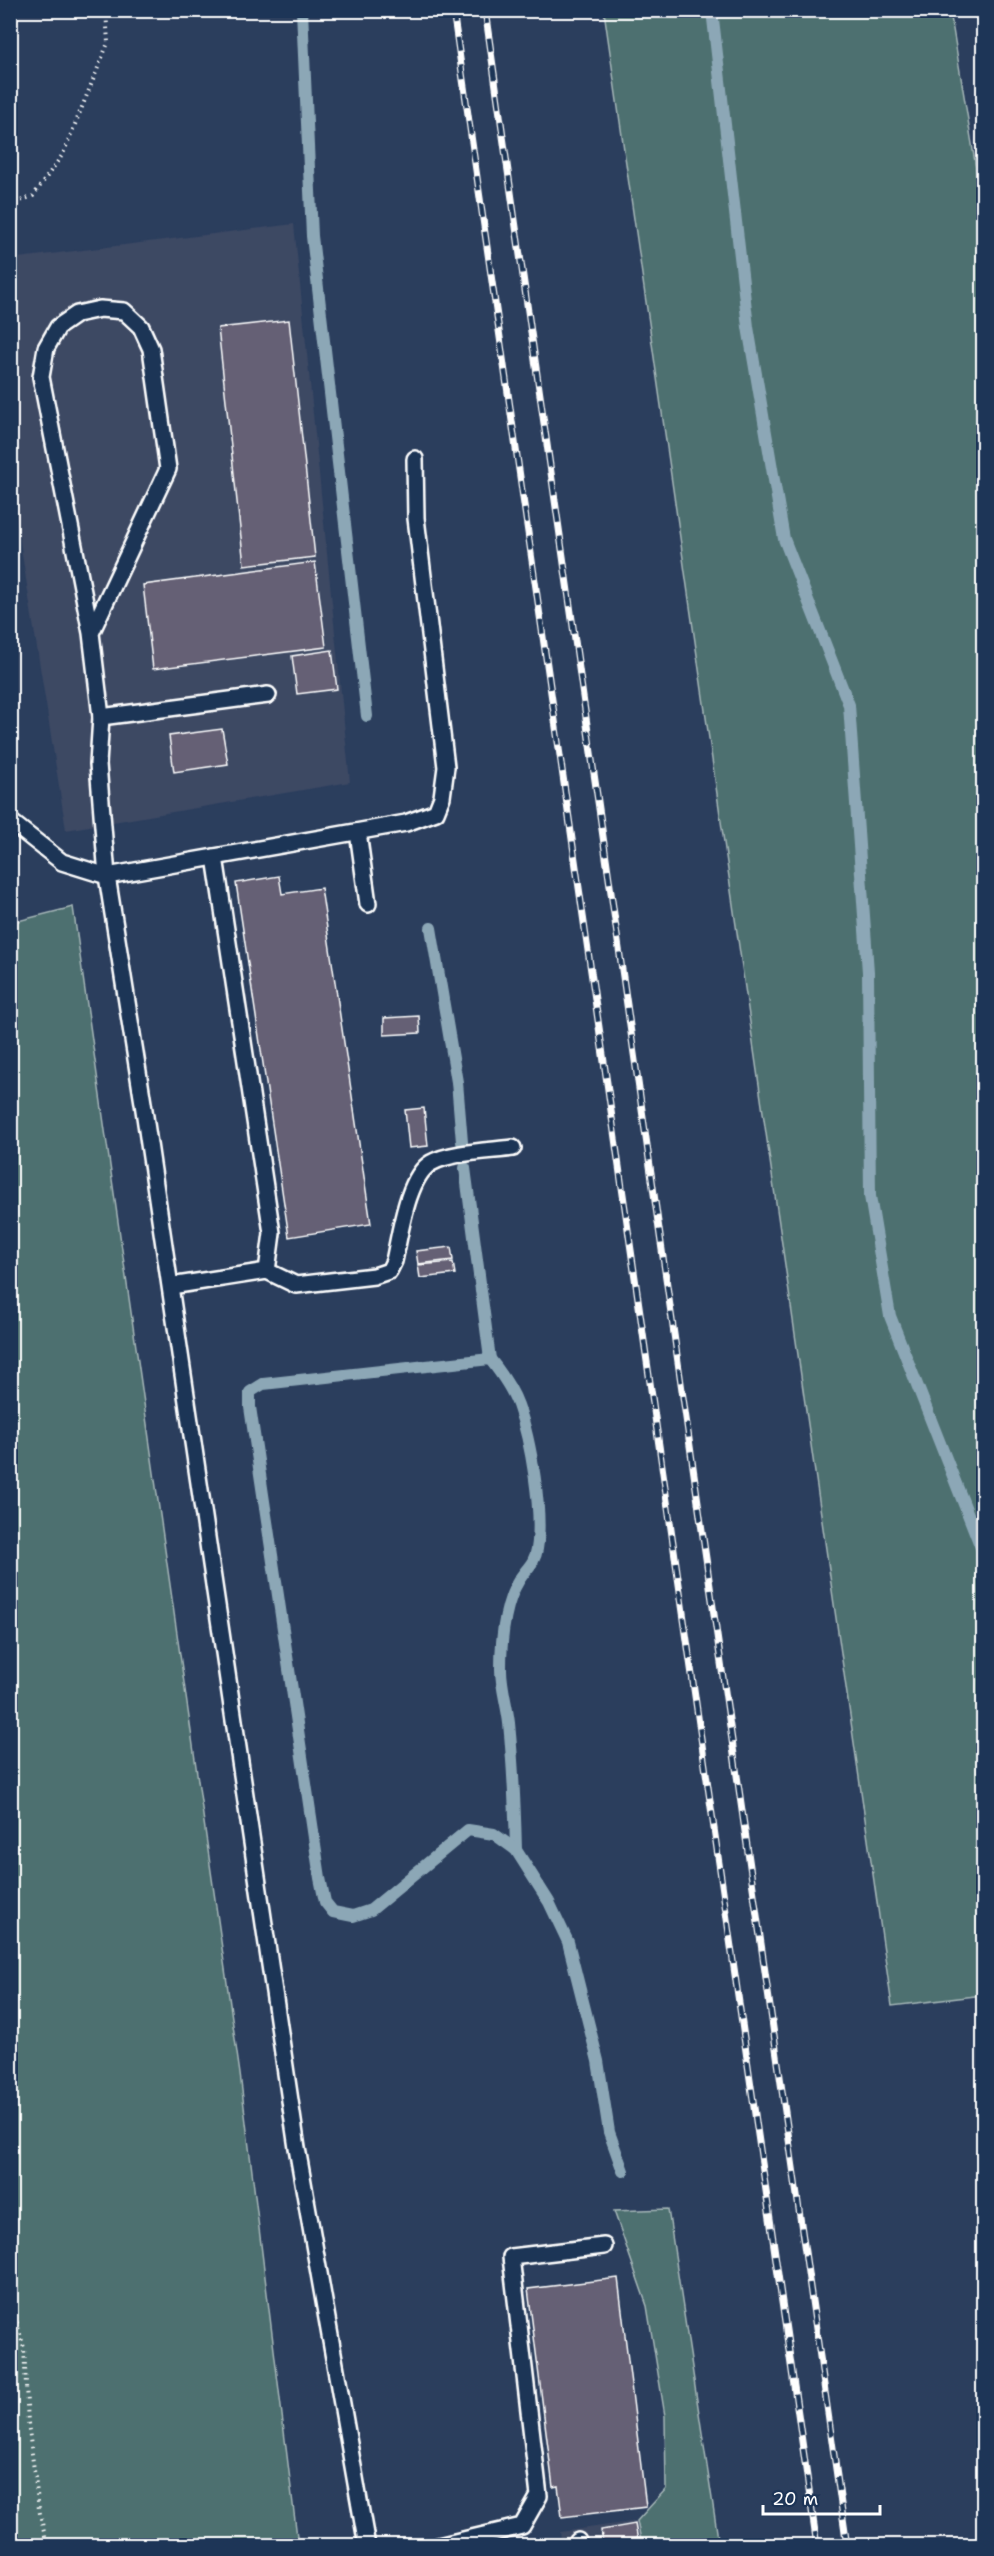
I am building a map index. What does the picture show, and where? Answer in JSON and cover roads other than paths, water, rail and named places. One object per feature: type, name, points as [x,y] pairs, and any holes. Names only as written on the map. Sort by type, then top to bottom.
[{"type":"lane","points":[[91,633],[168,470],[151,350],[141,327],[124,311],[100,309],[77,314],[58,327],[46,348],[41,377],[91,633],[101,717],[98,764],[107,876],[171,1286],[297,2148],[368,2546]]},
{"type":"lane","points":[[10,821],[62,862],[107,876],[406,823],[436,812],[442,797],[446,767],[416,518],[415,459]]},
{"type":"lane","points":[[101,717],[268,695]]},
{"type":"lane","points":[[358,832],[368,904]]},
{"type":"lane","points":[[215,857],[272,1233],[267,1271]]},
{"type":"lane","points":[[171,1286],[267,1271],[296,1285],[374,1276],[389,1271],[394,1261],[412,1190],[420,1172],[432,1162],[448,1157],[513,1148]]},
{"type":"lane","points":[[438,2546],[522,2526],[539,2496],[511,2258],[604,2246]]},
{"type":"waterway","points":[[302,10],[312,236],[367,716]]},
{"type":"waterway","points":[[712,10],[748,327],[784,539],[849,705],[868,972],[870,1196],[890,1316],[984,1555]]},
{"type":"waterway","points":[[431,928],[457,1082],[462,1142]]},
{"type":"waterway","points":[[465,1168],[490,1359],[502,1375],[518,1405],[531,1457],[537,1497],[536,1554],[519,1580],[510,1600],[504,1623],[502,1647],[501,1676],[510,1739],[516,1850]]},
{"type":"waterway","points":[[490,1359],[263,1384],[250,1392],[250,1407],[320,1878],[325,1902],[333,1912],[353,1916],[371,1910],[468,1830],[494,1834],[516,1850],[549,1902],[568,1942],[598,2061],[609,2132],[623,2171]]},
{"type":"railway","points":[[453,10],[817,2546]]},
{"type":"railway","points":[[485,10],[847,2546]]}]
